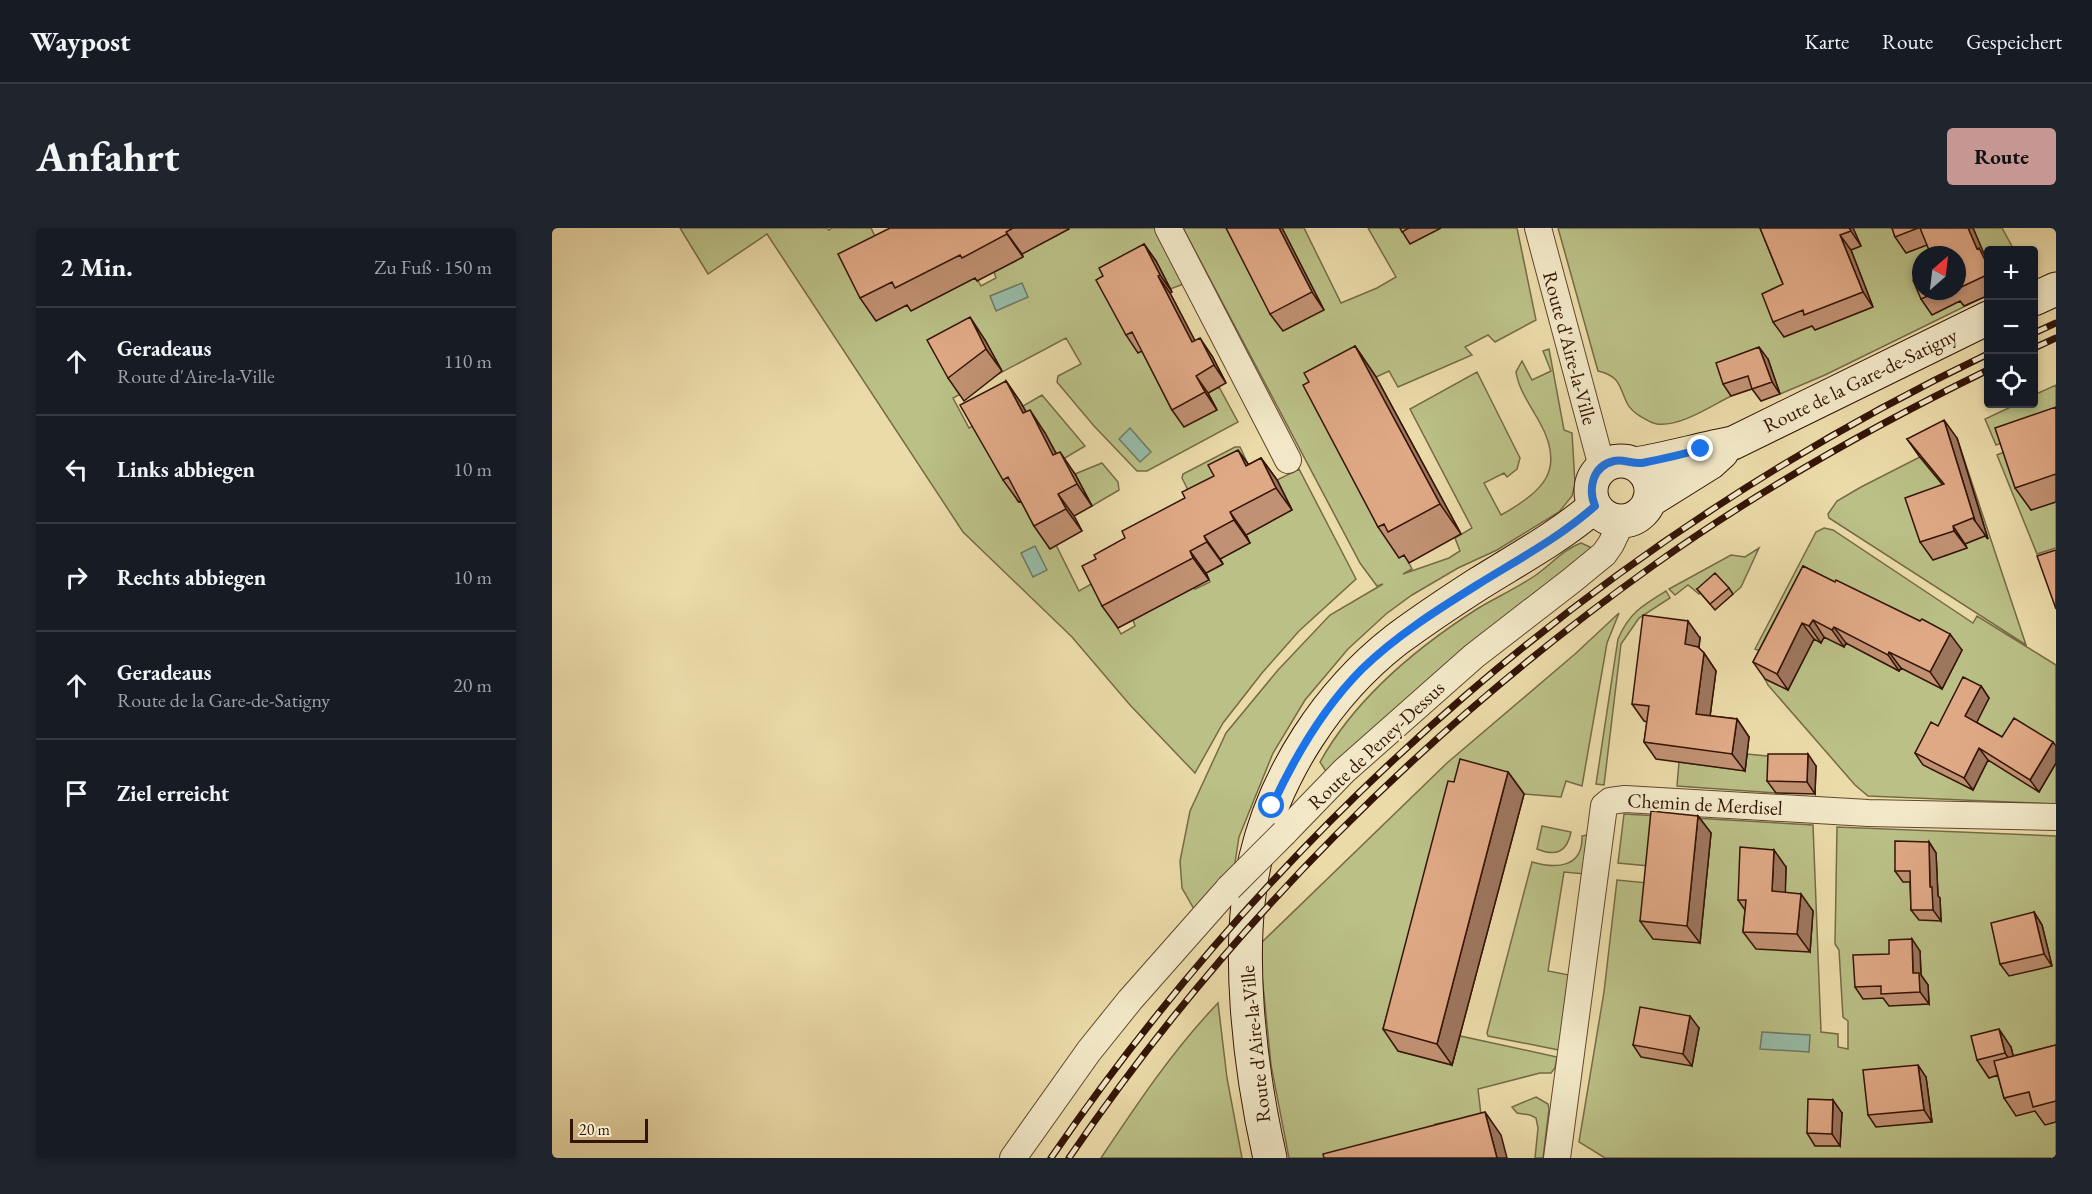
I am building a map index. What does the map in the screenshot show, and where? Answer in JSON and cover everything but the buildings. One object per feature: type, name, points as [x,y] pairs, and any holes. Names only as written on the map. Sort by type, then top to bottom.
[{"type":"street","points":[[1168,228],[1288,459]]},
{"type":"street","name":"Route d'Aire-la-Ville","points":[[1538,228],[1602,467]]},
{"type":"street","points":[[2038,297],[2056,289]]},
{"type":"street","name":"Route de la Gare-de-Satigny","points":[[1635,464],[1733,443],[1984,320]]},
{"type":"street","name":"Route de la Gare-de-Satigny","points":[[1649,501],[1710,464],[1733,443]]},
{"type":"street","points":[[1623,461],[1635,464],[1647,477],[1651,489],[1649,501],[1643,511],[1634,518],[1608,513],[1591,496],[1594,476],[1602,467],[1612,462],[1623,461]]},
{"type":"street","name":"Route d'Aire-la-Ville","points":[[1270,1158],[1254,1063],[1246,990],[1246,956],[1251,881],[1256,857],[1272,806],[1284,779],[1310,735],[1334,701],[1363,668],[1427,617],[1536,550],[1608,513]]},
{"type":"street","name":"Route de Peney-Dessus","points":[[1012,1158],[1089,1051],[1130,1000],[1229,888],[1344,771],[1474,656],[1604,554],[1611,544],[1608,513]]},
{"type":"street","name":"Chemin de Merdisel","points":[[1557,1158],[1604,806],[1610,801],[1625,799],[1868,813],[2056,818]]},
{"type":"green space","points":[[680,228],[827,228],[829,230],[832,228],[871,228],[910,309],[944,294],[973,272],[981,286],[996,278],[994,272],[1023,257],[1019,248],[1054,237],[1068,228],[1156,228],[1186,283],[1170,289],[1144,350],[1208,393],[1219,387],[1238,422],[1147,471],[1137,471],[1094,426],[1057,382],[1058,376],[1081,364],[1066,338],[953,398],[969,428],[975,425],[1018,502],[1029,497],[1049,548],[1056,545],[1079,591],[1093,583],[1121,634],[1135,626],[1133,620],[1192,585],[1195,589],[1210,582],[1206,573],[1222,565],[1220,559],[1250,543],[1246,535],[1292,510],[1277,480],[1299,469],[1356,579],[1299,631],[1262,673],[1223,723],[1195,773],[1130,705],[1072,637],[963,532],[767,234],[708,274]]},
{"type":"green space","points":[[1183,228],[1304,228],[1341,303],[1377,288],[1396,277],[1368,228],[1517,228],[1536,320],[1495,342],[1488,335],[1465,347],[1472,355],[1398,387],[1389,371],[1376,377],[1405,555],[1412,569],[1403,574],[1449,558],[1460,551],[1455,538],[1472,528],[1410,409],[1477,372],[1520,458],[1517,469],[1507,477],[1504,473],[1484,483],[1501,515],[1539,488],[1550,467],[1551,454],[1548,440],[1523,392],[1516,372],[1522,361],[1532,380],[1551,371],[1543,351],[1549,349],[1564,430],[1572,433],[1575,484],[1572,496],[1559,512],[1497,550],[1458,568],[1412,595],[1386,614],[1348,649],[1305,700],[1273,753],[1239,837],[1234,869],[1194,909],[1182,888],[1180,861],[1190,811],[1226,733],[1278,670],[1330,615],[1383,584],[1377,586],[1360,563]]},
{"type":"green space","points":[[1558,228],[2002,228],[2012,246],[1984,246],[1984,297],[1825,375],[1780,394],[1767,360],[1724,375],[1731,396],[1685,419],[1657,424],[1633,411],[1615,379],[1598,371]]},
{"type":"green space","points":[[2056,385],[2056,423],[1996,445],[1985,419],[2008,408],[2038,408],[2038,393]]},
{"type":"green space","points":[[1042,395],[1085,446],[1060,461],[1039,436],[1023,406]]},
{"type":"green space","points":[[1957,438],[2026,645],[1829,518],[1828,514],[1837,501]]},
{"type":"green space","points":[[1235,447],[1240,447],[1252,473],[1200,514],[1182,478],[1183,474]]},
{"type":"green space","points":[[2009,450],[2031,510],[2056,502],[2056,548],[2037,554],[1997,455]]},
{"type":"green space","points":[[1102,463],[1118,482],[1119,490],[1092,506],[1075,474]]},
{"type":"green space","points":[[1824,528],[1833,530],[1973,623],[1977,616],[2056,665],[2056,804],[1868,796],[1855,785],[1768,685],[1765,679],[1788,690],[1775,656],[1755,649],[1816,532]],"holes":[[[1848,596],[1901,668],[1899,671],[1846,643],[1844,646],[1824,637],[1821,642]]]},
{"type":"green space","points":[[1581,543],[1590,547],[1591,554],[1327,773],[1320,762],[1334,739],[1369,696],[1389,676],[1454,624],[1519,586]]},
{"type":"green space","points":[[1759,548],[1741,587],[1733,594],[1719,579],[1699,594],[1688,585],[1675,595],[1669,589],[1731,555],[1745,557]]},
{"type":"green space","points":[[1666,591],[1670,598],[1639,618],[1621,644],[1604,785],[1596,784],[1618,639],[1627,622],[1638,610]]},
{"type":"green space","points":[[1619,613],[1607,643],[1582,786],[1566,781],[1561,797],[1524,794],[1421,958],[1398,1051],[1452,1065],[1460,1036],[1557,1057],[1555,1068],[1551,1073],[1540,1073],[1478,1089],[1481,1115],[1435,1124],[1441,1150],[1420,1158],[1289,1158],[1271,1065],[1259,945],[1447,763],[1575,654]]},
{"type":"green space","points":[[1747,754],[1777,757],[1776,793],[1677,786],[1679,762],[1745,771]]},
{"type":"green space","points":[[1624,814],[1813,825],[1821,1032],[1838,1034],[1838,1047],[1848,1049],[1848,1021],[1843,1017],[1839,950],[1835,944],[1837,827],[2056,836],[2056,1158],[1605,1158],[1579,1142],[1604,992],[1617,880],[1658,884],[1660,867],[1618,863]]},
{"type":"green space","points":[[1542,826],[1571,832],[1567,844],[1560,851],[1550,853],[1537,849]]},
{"type":"green space","points":[[1587,835],[1585,874],[1564,872],[1548,971],[1569,975],[1559,1050],[1488,1036],[1532,862],[1550,865],[1566,864],[1578,855],[1582,836]]},
{"type":"green space","points":[[1218,1003],[1227,1078],[1242,1158],[1101,1158],[1171,1058]]},
{"type":"green space","points":[[1536,1097],[1548,1104],[1549,1109],[1543,1158],[1535,1158],[1538,1128],[1536,1118],[1517,1113],[1512,1107]]},
{"type":"shaded area","points":[[1022,283],[1028,297],[996,311],[990,296]]},
{"type":"shaded area","points":[[1130,428],[1151,452],[1140,462],[1119,439]]},
{"type":"shaded area","points":[[1035,546],[1047,570],[1033,577],[1021,553]]},
{"type":"shaded area","points":[[1762,1032],[1810,1035],[1809,1052],[1760,1049]]},
{"type":"railway","points":[[2038,331],[2056,323]]},
{"type":"railway","points":[[2038,346],[2056,338]]},
{"type":"railway","points":[[1051,1158],[1144,1032],[1244,913],[1352,800],[1467,694],[1588,597],[1716,507],[1849,426],[1984,356]]},
{"type":"railway","points":[[1069,1158],[1130,1073],[1195,991],[1263,912],[1335,836],[1411,763],[1489,694],[1570,628],[1694,537],[1817,460],[1984,372]]},
{"type":"route","points":[[1272,806],[1284,779],[1310,735],[1334,701],[1363,668],[1427,617],[1536,550],[1584,516],[1595,506],[1591,496],[1591,487],[1594,476],[1602,467],[1612,462],[1623,461],[1635,464],[1676,457],[1701,449]]}]
